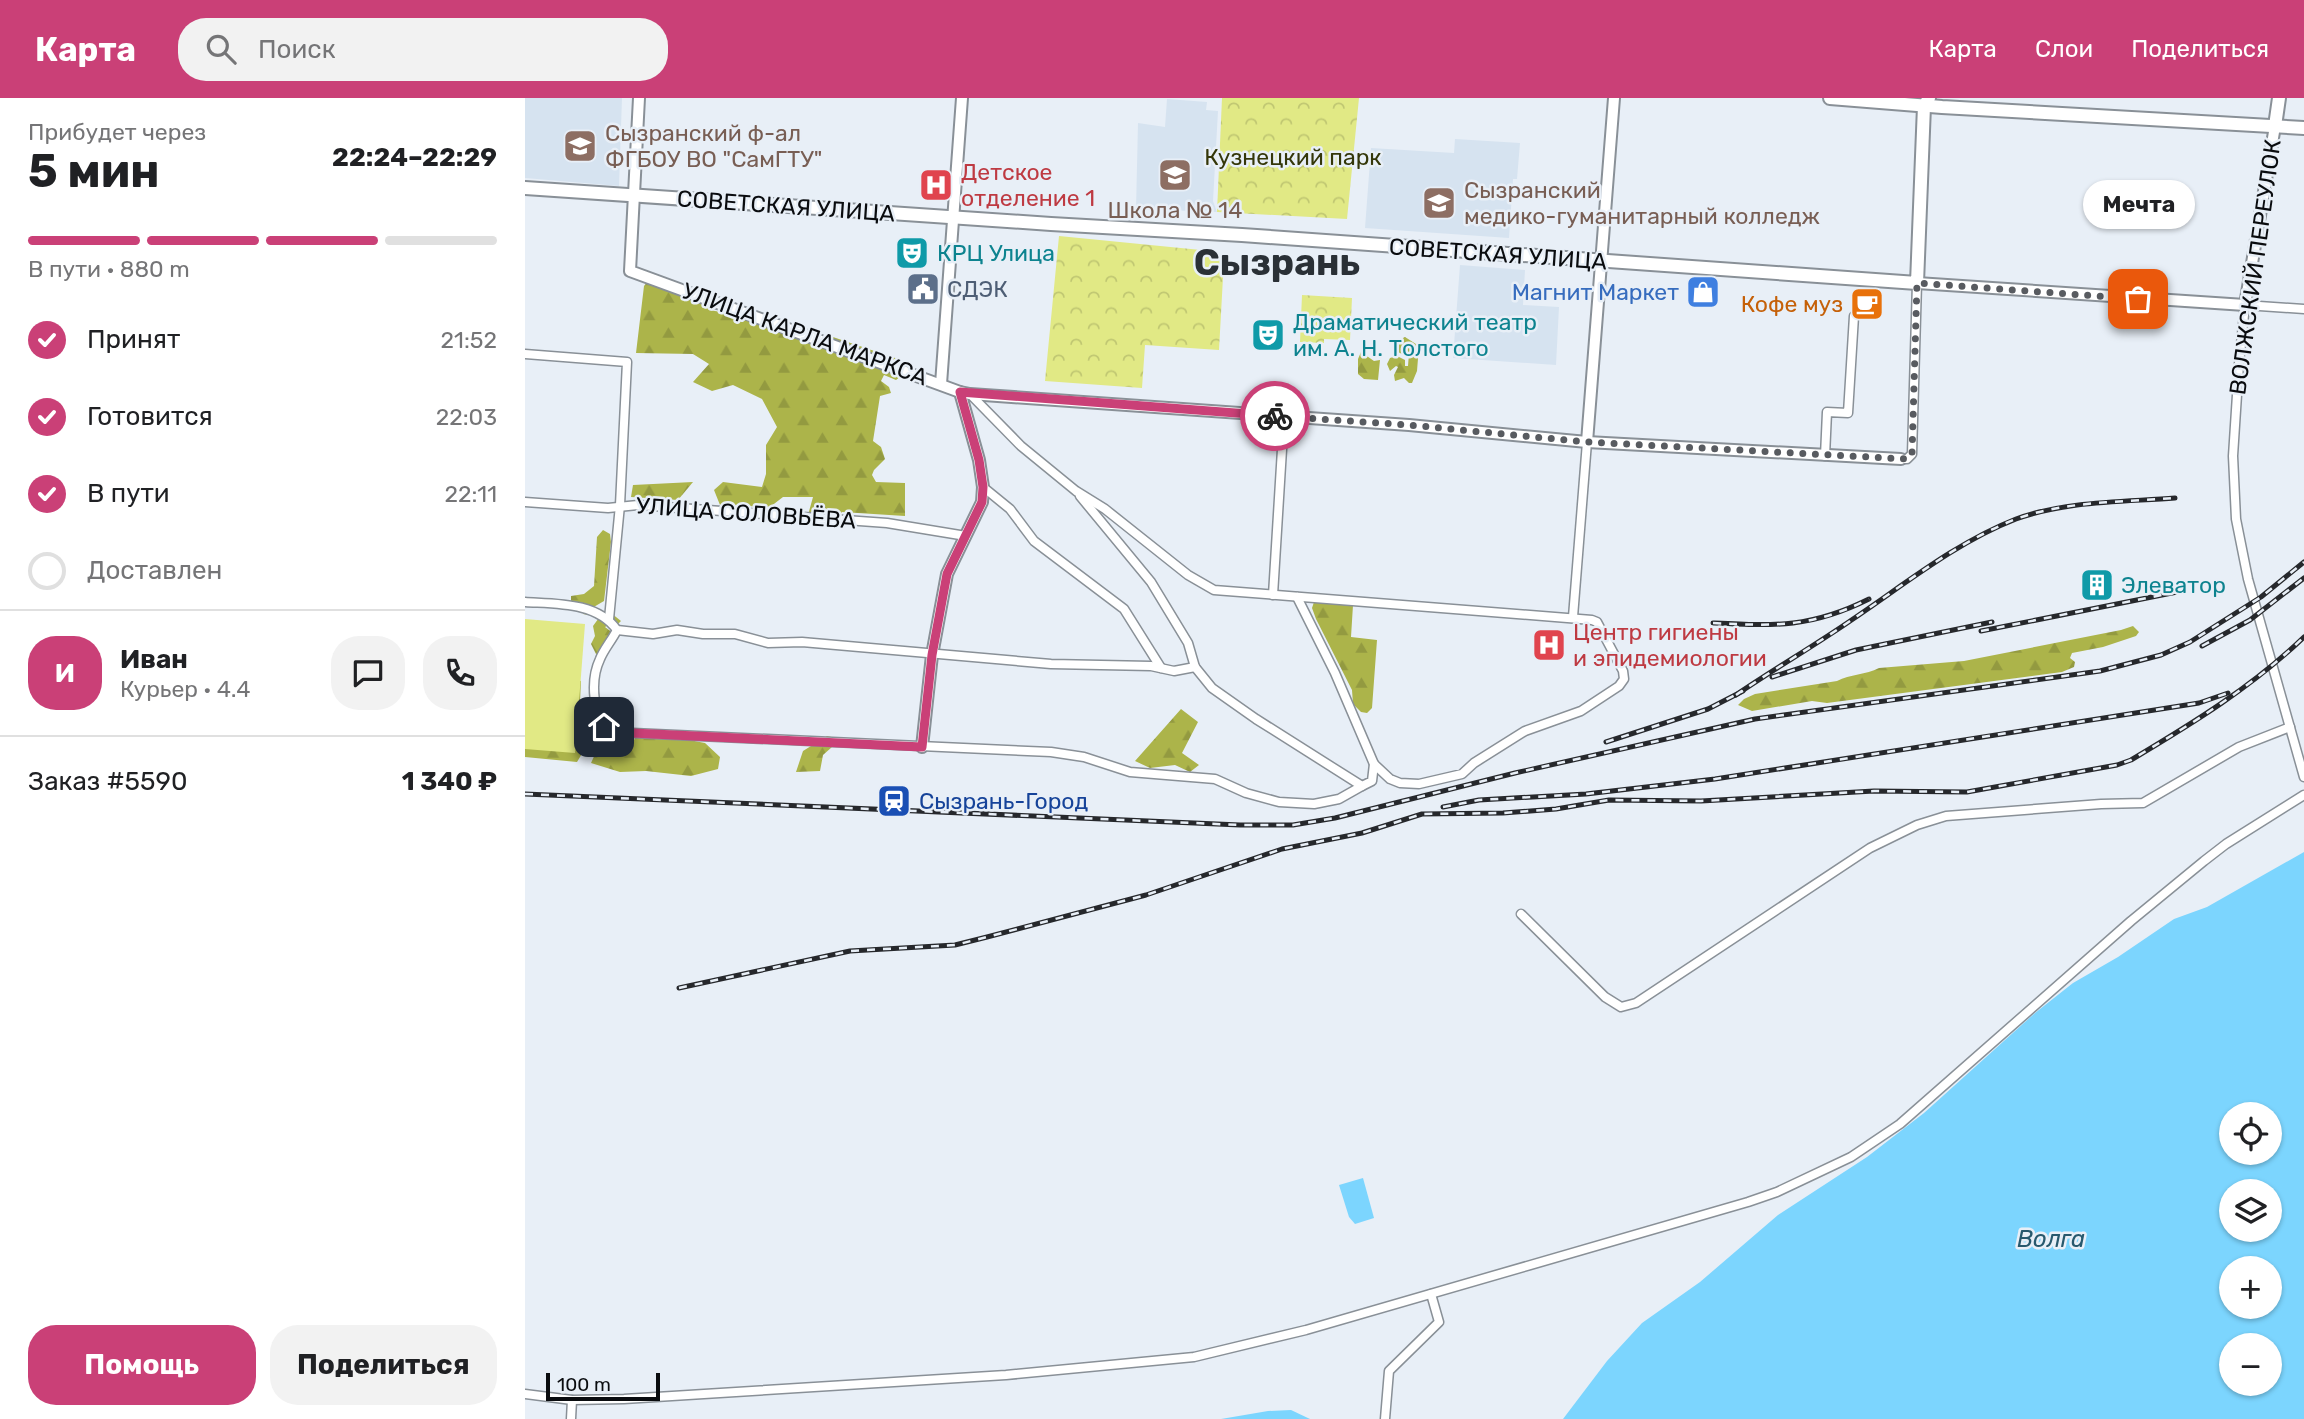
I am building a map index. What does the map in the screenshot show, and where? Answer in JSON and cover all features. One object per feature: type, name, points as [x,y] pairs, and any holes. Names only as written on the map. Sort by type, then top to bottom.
[{"type":"main road","points":[[1830,98],[2304,128]]},
{"type":"main road","points":[[2275,126],[2279,98]]},
{"type":"main road","points":[[1917,283],[1926,102]]},
{"type":"main road","name":"СОВЕТСКАЯ УЛИЦА","points":[[525,188],[1917,283]]},
{"type":"street","points":[[634,196],[639,98]]},
{"type":"street","points":[[941,384],[962,98]]},
{"type":"street","points":[[1573,617],[1614,98]]},
{"type":"street","name":"ВОЛЖСКИЙ ПЕРЕУЛОК","points":[[2275,126],[2245,305],[2233,456],[2234,509],[2248,579],[2304,777]]},
{"type":"street","name":"УЛИЦА КАРЛА МАРКСА","points":[[634,196],[630,271],[965,393],[1409,425],[1587,442],[1901,459]]},
{"type":"street","points":[[1901,459],[1907,459],[1912,454],[1917,283]]},
{"type":"street","name":"СОВЕТСКАЯ УЛИЦА","points":[[1917,283],[2304,309]]},
{"type":"street","points":[[1825,456],[1827,412],[1848,413],[1854,316]]},
{"type":"street","points":[[525,355],[627,362],[609,619]]},
{"type":"street","points":[[922,747],[932,655],[947,574],[982,502],[979,460],[965,393]]},
{"type":"street","points":[[965,393],[1021,446],[1076,491],[1105,509],[1188,575],[1214,590],[1297,597],[1437,609],[1573,617],[1597,622],[1623,671],[1624,679],[1619,686],[1581,711],[1525,731],[1474,763],[1462,774],[1419,784],[1400,783],[1390,779],[1374,764],[1335,673],[1297,597]]},
{"type":"street","points":[[1273,595],[1284,417]]},
{"type":"street","points":[[983,487],[1010,509],[1034,541],[1123,609],[1161,668]]},
{"type":"street","points":[[1076,491],[1151,582],[1188,643],[1195,667],[1212,688],[1362,786]]},
{"type":"street","name":"УЛИЦА СОЛОВЬЁВА","points":[[525,502],[608,508],[619,505],[887,523],[966,536]]},
{"type":"street","points":[[525,602],[575,605],[609,619],[617,630],[653,634],[677,630],[703,634],[736,634],[768,643],[802,642],[1051,664],[1095,663],[1174,671],[1195,667]]},
{"type":"street","points":[[617,630],[599,660],[594,682],[596,708],[604,727],[611,732],[1051,752],[1084,757],[1130,772],[1215,779],[1246,793],[1279,802],[1314,804],[1339,799],[1372,781],[1374,764]]},
{"type":"street","points":[[1521,914],[1605,997],[1621,1007],[1636,1003],[1870,848],[1916,825],[1946,816],[2143,803],[2239,747],[2290,727]]},
{"type":"street","points":[[525,1394],[572,1400],[624,1399],[1006,1376],[1194,1357],[1306,1330],[1748,1202],[1806,1179],[1851,1157],[1900,1124],[2131,921],[2204,861],[2304,795]]},
{"type":"street","points":[[1385,1419],[1389,1371],[1439,1322],[1431,1294]]},
{"type":"street","points":[[571,1419],[572,1400]]},
{"type":"shaded area","points":[[525,98],[622,98],[619,186],[525,178]]},
{"type":"shaded area","name":"Школа № 14","points":[[1167,99],[1207,102],[1206,110],[1218,111],[1213,201],[1217,212],[1136,209],[1138,123],[1165,127]]},
{"type":"shaded area","name":"Сызранский медико-гуманитарный колледж","points":[[1455,139],[1520,143],[1517,179],[1513,179],[1509,238],[1365,228],[1371,148],[1454,153]]},
{"type":"shaded area","points":[[1460,265],[1525,270],[1523,305],[1559,307],[1556,365],[1453,358]]},
{"type":"green space","name":"Кузнецкий парк","points":[[1222,98],[1359,98],[1347,219],[1217,212]]},
{"type":"green space","points":[[1059,236],[1211,251],[1224,259],[1219,350],[1145,345],[1142,388],[1045,381]]},
{"type":"green space","points":[[649,280],[712,301],[709,310],[721,312],[727,303],[766,314],[772,323],[826,339],[830,336],[901,360],[904,374],[896,380],[884,375],[881,381],[889,387],[891,393],[880,396],[873,441],[881,447],[885,459],[872,475],[876,482],[905,483],[905,516],[842,512],[836,519],[808,515],[813,497],[783,497],[770,507],[720,505],[714,490],[723,482],[762,487],[766,474],[766,445],[777,427],[762,399],[733,385],[712,391],[693,382],[709,364],[693,354],[636,353],[644,286]]},
{"type":"green space","points":[[1302,295],[1352,298],[1350,340],[1300,342]]},
{"type":"green space","points":[[1405,337],[1419,346],[1417,371],[1412,383],[1404,378],[1395,381],[1394,375],[1398,367],[1390,371],[1387,364],[1390,358],[1397,356],[1405,360],[1405,366],[1408,366],[1409,353],[1398,352],[1399,340]]},
{"type":"green space","points":[[1361,352],[1374,361],[1380,360],[1378,380],[1364,379],[1358,374]]},
{"type":"green space","points":[[693,482],[678,500],[631,497],[633,485]]},
{"type":"green space","points":[[603,530],[610,534],[611,542],[604,601],[592,608],[589,615],[583,614],[584,603],[571,603],[571,596],[584,594],[594,586],[597,537]]},
{"type":"green space","points":[[1314,602],[1353,605],[1351,637],[1377,640],[1372,708],[1367,713],[1361,712],[1353,704],[1352,690],[1316,619],[1312,608]]},
{"type":"green space","points":[[604,611],[621,621],[617,625],[610,624],[605,627],[613,633],[599,660],[591,644],[595,636],[593,626]]},
{"type":"green space","points":[[525,619],[585,624],[575,753],[525,749]]},
{"type":"green space","points":[[2133,626],[2139,632],[2136,636],[2103,647],[2072,653],[2070,658],[2075,662],[2074,667],[2062,672],[1827,703],[1812,701],[1752,711],[1738,705],[1755,694],[1837,681],[1879,668],[1964,661]]},
{"type":"green space","points":[[569,679],[581,681],[580,702],[586,705],[594,723],[578,740],[583,752],[577,762],[525,757],[525,742]]},
{"type":"green space","points":[[1181,709],[1198,722],[1182,753],[1199,765],[1190,772],[1175,765],[1150,768],[1135,761]]},
{"type":"green space","points":[[636,736],[673,737],[705,743],[720,757],[718,769],[691,776],[646,771],[620,772],[591,763],[602,739],[629,750]]},
{"type":"green space","points":[[827,736],[841,739],[823,755],[820,771],[796,772],[803,751]]},
{"type":"water","name":"Волга","points":[[2304,852],[2304,1419],[1563,1419],[1607,1361],[1642,1323],[1700,1282],[1778,1215],[1867,1157],[1924,1113],[2035,1013],[2073,983],[2118,957],[2174,919],[2207,907]]},
{"type":"water","points":[[1363,1178],[1374,1218],[1355,1224],[1349,1217],[1339,1185]]},
{"type":"water","points":[[1291,1410],[1310,1419],[1221,1419],[1268,1411]]},
{"type":"railway","points":[[1736,695],[1932,564],[1994,528],[2054,509],[2094,503],[2175,498]]},
{"type":"railway","points":[[525,794],[1240,825],[1293,825],[1335,818],[1515,773],[1755,719],[2100,671],[2161,655],[2190,642],[2261,597],[2304,562]]},
{"type":"railway","points":[[2202,646],[2250,620],[2304,578]]},
{"type":"railway","points":[[1981,631],[2177,592]]},
{"type":"railway","points":[[1713,623],[1793,623],[1829,615],[1869,599]]},
{"type":"railway","points":[[1772,677],[1856,650],[1992,622]]},
{"type":"railway","points":[[679,988],[850,951],[955,945],[1146,895],[1282,849],[1362,833],[1422,814],[1503,813],[1556,809],[1609,800],[1701,801],[1874,791],[1967,792],[2117,765],[2131,760],[2221,703],[2264,672],[2304,637]]},
{"type":"railway","points":[[1606,742],[1708,709],[1743,691]]},
{"type":"railway","points":[[1443,807],[1479,800],[1586,794],[1715,779],[2199,703],[2228,693]]},
{"type":"way so far","points":[[1275,416],[1719,451],[1907,459],[1912,454],[1917,283],[2138,299]]},
{"type":"place","name":"Сызранский ф-ал ФГБОУ ВО \"СамГТУ\"","points":[[580,146]]},
{"type":"place","name":"Школа № 14","points":[[1175,175]]},
{"type":"place","name":"Детское отделение 1","points":[[936,185]]},
{"type":"place","name":"Сызранский медико-гуманитарный колледж","points":[[1439,203]]},
{"type":"place","name":"КРЦ Улица","points":[[912,253]]},
{"type":"place","name":"СДЭК","points":[[923,289]]},
{"type":"place","name":"Магнит Маркет","points":[[1703,292]]},
{"type":"place","name":"Мечта","points":[[2138,299]]},
{"type":"place","name":"Кофе муз","points":[[1867,304]]},
{"type":"place","name":"Драматический театр им. А. Н. Толстого","points":[[1268,335]]},
{"type":"place","name":"Элеватор","points":[[2097,585]]},
{"type":"place","name":"Центр гигиены и эпидемиологии","points":[[1549,645]]},
{"type":"place","name":"Сызрань-Город","points":[[894,801]]},
{"type":"district","name":"Сызрань","points":[[1277,262]]},
{"type":"route","points":[[604,727],[611,732],[922,747],[932,655],[947,574],[982,502],[979,460],[960,392],[1275,416]]}]
